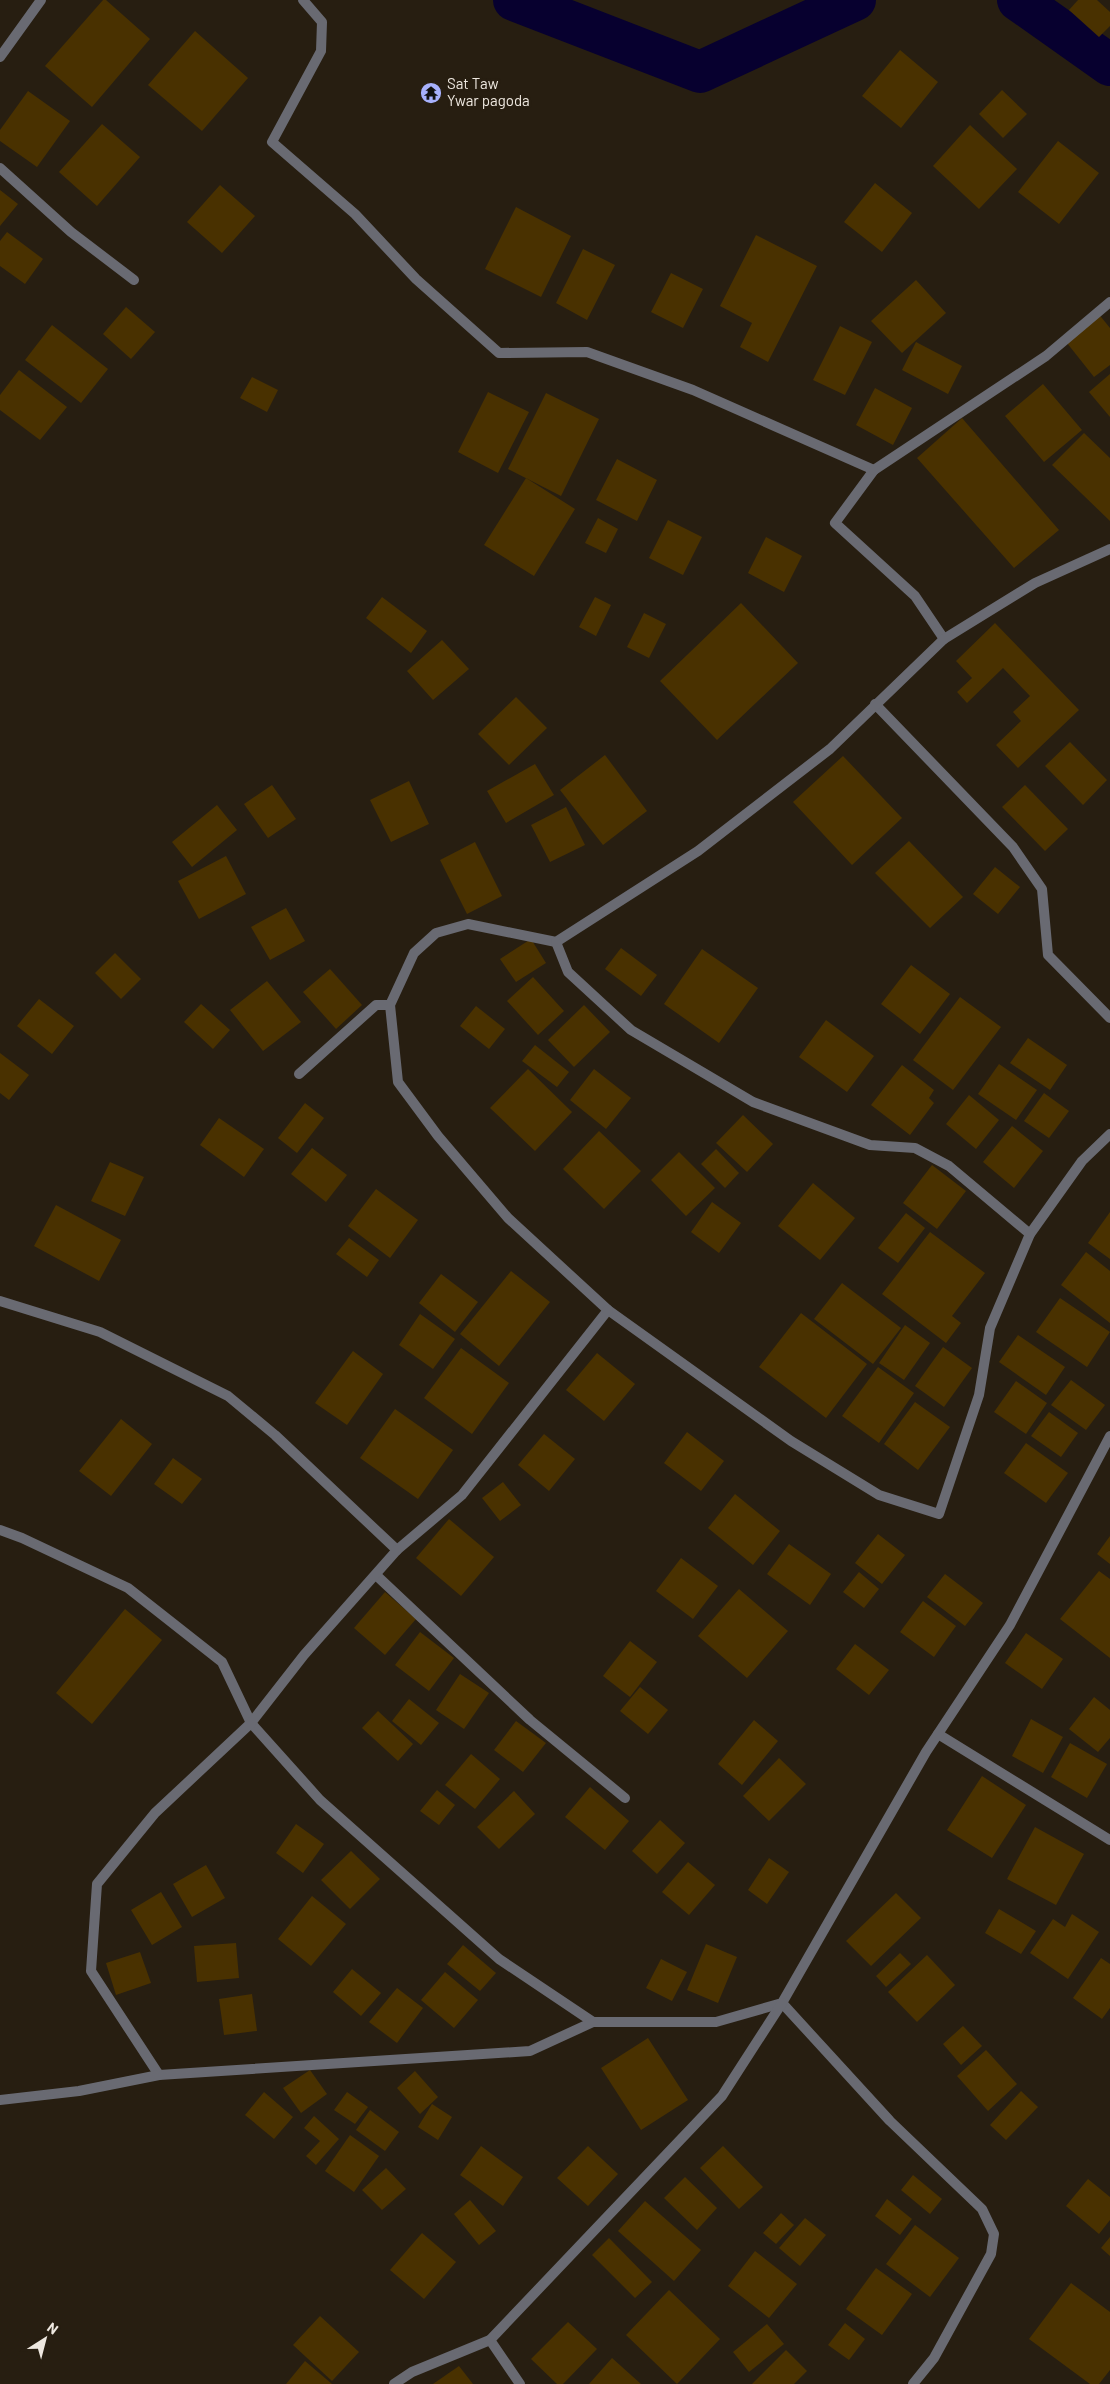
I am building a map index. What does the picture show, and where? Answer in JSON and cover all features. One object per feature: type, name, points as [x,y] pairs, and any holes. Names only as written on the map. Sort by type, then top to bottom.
[{"type":"street","points":[[0,57],[41,0]]},
{"type":"street","points":[[304,0],[322,22],[321,51],[272,142],[355,214],[416,278],[499,353],[586,352],[692,390],[874,470]]},
{"type":"street","points":[[0,168],[71,232],[134,280]]},
{"type":"street","points":[[944,640],[915,596],[835,523],[874,470],[1046,356],[1110,302]]},
{"type":"street","points":[[1110,549],[1035,583],[944,640],[875,704],[830,750],[698,852],[556,942],[468,924],[436,932],[414,953],[390,1004],[398,1082],[438,1136],[508,1218],[608,1310],[791,1441],[879,1495],[939,1514],[979,1395],[990,1328],[1030,1234],[1082,1161],[1110,1134]]},
{"type":"street","points":[[875,704],[1013,847],[1042,889],[1048,954],[1110,1018]]},
{"type":"street","points":[[556,942],[568,972],[631,1030],[753,1102],[870,1145],[914,1148],[949,1166],[1030,1234]]},
{"type":"street","points":[[299,1074],[376,1005],[390,1004]]},
{"type":"street","points":[[0,1301],[100,1332],[228,1396],[275,1435],[398,1550]]},
{"type":"street","points":[[159,2075],[90,1971],[97,1884],[154,1813],[251,1723],[304,1655],[398,1550],[462,1495],[608,1310]]},
{"type":"street","points":[[394,2384],[412,2372],[490,2340],[722,2096],[782,2003],[938,1734],[1010,1626],[1110,1436]]},
{"type":"street","points":[[0,1530],[22,1538],[128,1588],[222,1662],[251,1723],[320,1800],[499,1959],[593,2022]]},
{"type":"street","points":[[376,1574],[530,1720],[625,1798]]},
{"type":"street","points":[[938,1734],[1110,1840]]},
{"type":"street","points":[[0,2100],[79,2091],[159,2075],[530,2051],[593,2022],[716,2022],[782,2003]]},
{"type":"street","points":[[782,2003],[890,2121],[982,2209],[994,2234],[991,2254],[934,2358],[913,2384]]},
{"type":"street","points":[[490,2340],[520,2384]]},
{"type":"building","points":[[103,0],[106,0],[150,39],[92,107],[45,66]]},
{"type":"building","points":[[1078,0],[1097,0],[1110,12],[1110,26],[1099,37],[1069,10]]},
{"type":"building","points":[[195,31],[248,78],[202,131],[148,85]]},
{"type":"building","points":[[900,50],[938,82],[901,128],[862,96]]},
{"type":"building","points":[[1002,90],[1027,114],[1003,138],[979,114]]},
{"type":"building","points":[[28,91],[70,121],[37,167],[0,141],[0,130]]},
{"type":"building","points":[[102,124],[140,157],[97,206],[59,172]]},
{"type":"building","points":[[970,125],[1017,169],[979,209],[933,166]]},
{"type":"building","points":[[1058,141],[1099,173],[1059,224],[1018,192]]},
{"type":"building","points":[[875,183],[912,213],[882,252],[844,222]]},
{"type":"building","points":[[220,185],[255,216],[222,253],[187,222]]},
{"type":"building","points":[[0,190],[18,204],[0,226]]},
{"type":"building","points":[[516,207],[571,236],[541,297],[485,269]]},
{"type":"building","points":[[7,232],[43,259],[25,284],[0,266],[0,241]]},
{"type":"building","points":[[756,235],[817,266],[768,362],[740,347],[752,323],[720,306]]},
{"type":"building","points":[[583,249],[615,265],[587,320],[556,303]]},
{"type":"building","points":[[671,273],[703,289],[683,328],[651,312]]},
{"type":"building","points":[[916,280],[946,313],[902,353],[871,321]]},
{"type":"building","points":[[126,307],[155,332],[131,359],[103,334]]},
{"type":"building","points":[[1097,312],[1110,328],[1110,365],[1094,377],[1063,338]]},
{"type":"building","points":[[52,325],[108,369],[81,403],[25,360]]},
{"type":"building","points":[[840,326],[872,342],[845,395],[813,380]]},
{"type":"building","points":[[916,342],[962,366],[948,394],[902,370]]},
{"type":"building","points":[[19,370],[67,407],[40,440],[0,410],[0,395]]},
{"type":"building","points":[[1110,374],[1110,417],[1089,392]]},
{"type":"building","points":[[252,377],[278,390],[267,412],[240,398]]},
{"type":"building","points":[[1043,384],[1082,430],[1044,462],[1005,416]]},
{"type":"building","points":[[875,388],[912,408],[893,445],[856,425]]},
{"type":"building","points":[[488,392],[529,412],[498,473],[458,452]]},
{"type":"building","points":[[546,393],[599,419],[561,496],[508,469]]},
{"type":"building","points":[[962,418],[1059,530],[1014,568],[917,458]]},
{"type":"building","points":[[1084,433],[1110,458],[1110,521],[1052,465]]},
{"type":"building","points":[[617,459],[657,480],[637,521],[596,500]]},
{"type":"building","points":[[526,478],[575,509],[534,576],[484,545]]},
{"type":"building","points":[[598,518],[618,529],[606,553],[585,543]]},
{"type":"building","points":[[668,520],[702,537],[683,575],[649,558]]},
{"type":"building","points":[[766,537],[802,556],[784,592],[748,573]]},
{"type":"building","points":[[382,597],[427,631],[411,653],[366,618]]},
{"type":"building","points":[[595,597],[611,605],[596,636],[579,627]]},
{"type":"building","points":[[741,603],[798,663],[717,740],[660,681]]},
{"type":"building","points":[[644,613],[666,624],[649,658],[627,647]]},
{"type":"building","points":[[995,623],[1079,710],[1018,768],[996,745],[1021,721],[1013,712],[1030,696],[1003,668],[967,703],[957,692],[972,678],[956,661]]},
{"type":"building","points":[[442,640],[469,669],[433,700],[407,671]]},
{"type":"building","points":[[516,697],[547,728],[509,765],[478,734]]},
{"type":"building","points":[[1070,742],[1107,780],[1083,805],[1045,766]]},
{"type":"building","points":[[605,755],[647,811],[603,845],[560,790]]},
{"type":"building","points":[[843,756],[902,818],[852,865],[793,802]]},
{"type":"building","points":[[535,764],[554,795],[506,823],[487,791]]},
{"type":"building","points":[[409,781],[429,824],[391,842],[370,800]]},
{"type":"building","points":[[272,785],[296,819],[268,838],[244,804]]},
{"type":"building","points":[[1025,785],[1068,829],[1045,851],[1002,807]]},
{"type":"building","points":[[217,805],[237,830],[192,867],[172,842]]},
{"type":"building","points":[[566,807],[585,845],[550,862],[531,825]]},
{"type":"building","points":[[909,841],[963,897],[930,928],[875,873]]},
{"type":"building","points":[[475,842],[502,896],[467,914],[440,860]]},
{"type":"building","points":[[226,856],[246,894],[199,919],[178,881]]},
{"type":"building","points":[[995,867],[1020,887],[998,914],[973,894]]},
{"type":"building","points":[[286,908],[305,941],[270,960],[251,927]]},
{"type":"building","points":[[531,939],[546,963],[516,982],[500,959]]},
{"type":"building","points":[[621,948],[657,975],[641,996],[605,969]]},
{"type":"building","points":[[702,949],[758,988],[719,1043],[664,1004]]},
{"type":"building","points":[[115,953],[141,979],[121,999],[95,973]]},
{"type":"building","points":[[911,965],[950,994],[920,1034],[881,1004]]},
{"type":"building","points":[[330,969],[362,1005],[336,1029],[303,992]]},
{"type":"building","points":[[533,977],[564,1011],[538,1035],[507,1001]]},
{"type":"building","points":[[267,981],[301,1022],[263,1051],[230,1010]]},
{"type":"building","points":[[960,997],[1001,1027],[953,1090],[913,1060]]},
{"type":"building","points":[[39,999],[74,1026],[52,1054],[17,1026]]},
{"type":"building","points":[[201,1004],[230,1030],[213,1049],[184,1022]]},
{"type":"building","points":[[584,1005],[610,1032],[574,1067],[548,1040]]},
{"type":"building","points":[[476,1006],[505,1029],[489,1049],[460,1026]]},
{"type":"building","points":[[826,1020],[874,1056],[847,1092],[799,1057]]},
{"type":"building","points":[[1028,1038],[1067,1065],[1050,1090],[1010,1063]]},
{"type":"building","points":[[535,1045],[569,1072],[557,1087],[522,1061]]},
{"type":"building","points":[[0,1053],[29,1075],[9,1100],[0,1093]]},
{"type":"building","points":[[999,1064],[1037,1090],[1016,1120],[978,1094]]},
{"type":"building","points":[[902,1065],[934,1090],[929,1098],[934,1103],[910,1135],[871,1105]]},
{"type":"building","points":[[528,1069],[572,1112],[535,1151],[490,1108]]},
{"type":"building","points":[[594,1069],[631,1098],[606,1129],[570,1100]]},
{"type":"building","points":[[1044,1093],[1069,1111],[1049,1138],[1024,1121]]},
{"type":"building","points":[[969,1095],[999,1120],[976,1149],[946,1124]]},
{"type":"building","points":[[305,1103],[324,1118],[297,1153],[278,1138]]},
{"type":"building","points":[[743,1115],[773,1144],[747,1172],[716,1143]]},
{"type":"building","points":[[219,1118],[264,1149],[244,1177],[200,1145]]},
{"type":"building","points":[[1012,1126],[1043,1151],[1014,1188],[983,1162]]},
{"type":"building","points":[[599,1131],[641,1171],[604,1209],[563,1169]]},
{"type":"building","points":[[312,1148],[347,1175],[326,1202],[291,1174]]},
{"type":"building","points":[[716,1149],[739,1173],[725,1188],[701,1164]]},
{"type":"building","points":[[679,1152],[715,1188],[686,1216],[651,1180]]},
{"type":"building","points":[[110,1162],[144,1177],[125,1216],[91,1201]]},
{"type":"building","points":[[932,1165],[966,1191],[937,1229],[903,1203]]},
{"type":"building","points":[[813,1183],[855,1218],[820,1260],[778,1226]]},
{"type":"building","points":[[376,1189],[418,1220],[390,1258],[348,1226]]},
{"type":"building","points":[[712,1202],[741,1223],[719,1253],[691,1232]]},
{"type":"building","points":[[56,1205],[121,1240],[99,1281],[34,1246]]},
{"type":"building","points":[[1110,1212],[1110,1259],[1088,1243]]},
{"type":"building","points":[[906,1213],[925,1228],[898,1263],[878,1248]]},
{"type":"building","points":[[930,1232],[985,1273],[952,1316],[961,1323],[946,1343],[882,1294]]},
{"type":"building","points":[[349,1238],[379,1260],[367,1277],[336,1254]]},
{"type":"building","points":[[1086,1252],[1110,1271],[1110,1323],[1061,1285]]},
{"type":"building","points":[[511,1271],[550,1302],[499,1366],[460,1334]]},
{"type":"building","points":[[441,1274],[478,1302],[455,1332],[419,1303]]},
{"type":"building","points":[[842,1283],[901,1328],[873,1364],[814,1319]]},
{"type":"building","points":[[1060,1298],[1110,1332],[1087,1367],[1036,1332]]},
{"type":"building","points":[[801,1313],[867,1364],[826,1418],[759,1367]]},
{"type":"building","points":[[420,1314],[455,1339],[433,1369],[399,1345]]},
{"type":"building","points":[[905,1325],[930,1343],[904,1380],[879,1363]]},
{"type":"building","points":[[1018,1335],[1065,1367],[1046,1395],[999,1362]]},
{"type":"building","points":[[943,1347],[972,1368],[944,1407],[915,1386]]},
{"type":"building","points":[[461,1348],[509,1383],[472,1434],[424,1398]]},
{"type":"building","points":[[353,1351],[383,1374],[347,1425],[315,1403]]},
{"type":"building","points":[[597,1353],[635,1384],[604,1421],[566,1390]]},
{"type":"building","points":[[878,1367],[914,1393],[879,1443],[842,1416]]},
{"type":"building","points":[[1071,1380],[1105,1405],[1086,1430],[1051,1405]]},
{"type":"building","points":[[1016,1381],[1047,1403],[1026,1434],[994,1412]]},
{"type":"building","points":[[915,1402],[950,1427],[918,1470],[884,1444]]},
{"type":"building","points":[[395,1409],[453,1450],[418,1499],[360,1458]]},
{"type":"building","points":[[1049,1412],[1078,1433],[1061,1457],[1031,1436]]},
{"type":"building","points":[[121,1419],[152,1444],[111,1496],[79,1471]]},
{"type":"building","points":[[687,1432],[724,1461],[701,1491],[664,1463]]},
{"type":"building","points":[[544,1434],[575,1459],[549,1491],[518,1465]]},
{"type":"building","points":[[1026,1443],[1068,1473],[1046,1503],[1004,1473]]},
{"type":"building","points":[[173,1458],[202,1479],[182,1504],[154,1484]]},
{"type":"building","points":[[503,1482],[521,1505],[500,1521],[482,1498]]},
{"type":"building","points":[[735,1494],[780,1531],[753,1565],[708,1528]]},
{"type":"building","points":[[449,1519],[494,1557],[461,1596],[416,1558]]},
{"type":"building","points":[[878,1534],[905,1555],[882,1584],[855,1563]]},
{"type":"building","points":[[1110,1536],[1110,1564],[1097,1554]]},
{"type":"building","points":[[789,1544],[831,1574],[810,1605],[767,1574]]},
{"type":"building","points":[[681,1558],[718,1586],[693,1619],[656,1591]]},
{"type":"building","points":[[1099,1571],[1110,1579],[1110,1658],[1060,1619]]},
{"type":"building","points":[[859,1572],[879,1589],[864,1608],[843,1592]]},
{"type":"building","points":[[945,1574],[983,1603],[965,1626],[927,1597]]},
{"type":"building","points":[[739,1589],[788,1631],[747,1678],[698,1636]]},
{"type":"building","points":[[385,1592],[416,1619],[385,1655],[354,1628]]},
{"type":"building","points":[[923,1601],[956,1626],[934,1657],[900,1632]]},
{"type":"building","points":[[125,1609],[162,1640],[92,1724],[56,1693]]},
{"type":"building","points":[[420,1632],[454,1658],[429,1691],[395,1665]]},
{"type":"building","points":[[1026,1633],[1063,1659],[1042,1689],[1005,1663]]},
{"type":"building","points":[[630,1641],[657,1662],[630,1697],[603,1676]]},
{"type":"building","points":[[855,1644],[889,1670],[869,1695],[836,1669]]},
{"type":"building","points":[[460,1674],[489,1693],[464,1729],[436,1710]]},
{"type":"building","points":[[640,1687],[668,1710],[648,1734],[620,1711]]},
{"type":"building","points":[[1094,1697],[1110,1710],[1110,1738],[1098,1752],[1069,1729]]},
{"type":"building","points":[[409,1699],[439,1723],[421,1745],[392,1721]]},
{"type":"building","points":[[378,1711],[413,1744],[398,1761],[362,1728]]},
{"type":"building","points":[[1031,1719],[1063,1737],[1043,1773],[1012,1756]]},
{"type":"building","points":[[754,1720],[778,1741],[742,1785],[718,1764]]},
{"type":"building","points":[[516,1721],[546,1743],[523,1772],[494,1750]]},
{"type":"building","points":[[1070,1743],[1107,1764],[1087,1798],[1051,1777]]},
{"type":"building","points":[[471,1754],[500,1779],[475,1809],[445,1785]]},
{"type":"building","points":[[779,1758],[806,1784],[769,1821],[743,1796]]},
{"type":"building","points":[[982,1776],[1026,1805],[992,1858],[947,1830]]},
{"type":"building","points":[[590,1787],[629,1821],[605,1850],[565,1817]]},
{"type":"building","points":[[437,1790],[455,1805],[439,1825],[420,1811]]},
{"type":"building","points":[[514,1791],[535,1814],[499,1849],[477,1827]]},
{"type":"building","points":[[660,1820],[685,1843],[657,1874],[632,1851]]},
{"type":"building","points":[[296,1824],[324,1844],[303,1873],[276,1853]]},
{"type":"building","points":[[1035,1827],[1084,1854],[1056,1905],[1007,1879]]},
{"type":"building","points":[[351,1851],[380,1879],[350,1909],[321,1880]]},
{"type":"building","points":[[769,1858],[789,1872],[767,1904],[748,1890]]},
{"type":"building","points":[[688,1862],[715,1885],[689,1915],[662,1892]]},
{"type":"building","points":[[206,1865],[225,1898],[192,1917],[173,1884]]},
{"type":"building","points":[[161,1892],[182,1927],[152,1945],[131,1910]]},
{"type":"building","points":[[896,1893],[921,1918],[871,1966],[846,1941]]},
{"type":"building","points":[[312,1896],[346,1924],[311,1966],[278,1939]]},
{"type":"building","points":[[999,1909],[1036,1931],[1021,1954],[985,1933]]},
{"type":"building","points":[[1072,1914],[1099,1932],[1068,1979],[1030,1953],[1053,1919],[1065,1927]]},
{"type":"building","points":[[236,1943],[239,1978],[197,1982],[194,1946]]},
{"type":"building","points":[[706,1944],[737,1957],[718,2003],[687,1990]]},
{"type":"building","points":[[463,1945],[496,1973],[480,1991],[447,1964]]},
{"type":"building","points":[[140,1952],[151,1983],[116,1995],[106,1963]]},
{"type":"building","points":[[900,1953],[911,1964],[886,1987],[876,1976]]},
{"type":"building","points":[[927,1955],[955,1985],[917,2022],[888,1992]]},
{"type":"building","points":[[1101,1958],[1110,1964],[1110,2008],[1102,2019],[1073,1998]]},
{"type":"building","points":[[661,1959],[687,1972],[672,2001],[646,1988]]},
{"type":"building","points":[[352,1969],[381,1993],[361,2016],[333,1992]]},
{"type":"building","points":[[445,1972],[478,2000],[454,2028],[421,2000]]},
{"type":"building","points":[[397,1988],[423,2008],[397,2043],[369,2022]]},
{"type":"building","points":[[252,1994],[257,2031],[224,2035],[219,1999]]},
{"type":"building","points":[[963,2026],[982,2046],[961,2065],[943,2044]]},
{"type":"building","points":[[648,2038],[688,2100],[641,2130],[601,2068]]},
{"type":"building","points":[[986,2050],[1017,2084],[988,2111],[957,2076]]},
{"type":"building","points":[[310,2070],[327,2094],[301,2113],[283,2088]]},
{"type":"building","points":[[415,2071],[438,2097],[420,2114],[397,2088]]},
{"type":"building","points":[[1021,2091],[1038,2107],[1006,2140],[990,2125]]},
{"type":"building","points":[[264,2092],[293,2117],[274,2139],[245,2115]]},
{"type":"building","points":[[347,2092],[368,2107],[355,2124],[334,2110]]},
{"type":"building","points":[[432,2104],[452,2117],[438,2140],[418,2127]]},
{"type":"building","points":[[370,2110],[399,2132],[385,2151],[356,2130]]},
{"type":"building","points":[[314,2116],[339,2139],[316,2165],[306,2156],[320,2141],[304,2128]]},
{"type":"building","points":[[350,2135],[379,2156],[354,2192],[325,2171]]},
{"type":"building","points":[[481,2146],[523,2177],[503,2206],[460,2175]]},
{"type":"building","points":[[588,2146],[618,2174],[588,2206],[557,2178]]},
{"type":"building","points":[[723,2146],[763,2187],[739,2209],[700,2168]]},
{"type":"building","points":[[386,2168],[406,2189],[382,2210],[362,2190]]},
{"type":"building","points":[[913,2175],[942,2199],[930,2214],[901,2190]]},
{"type":"building","points":[[685,2177],[717,2208],[697,2230],[664,2198]]},
{"type":"building","points":[[1088,2179],[1110,2197],[1110,2220],[1099,2234],[1066,2206]]},
{"type":"building","points":[[887,2199],[912,2219],[900,2235],[875,2216]]},
{"type":"building","points":[[470,2200],[496,2231],[479,2245],[454,2214]]},
{"type":"building","points":[[645,2201],[701,2250],[674,2281],[618,2231]]},
{"type":"building","points":[[781,2213],[794,2225],[776,2244],[763,2233]]},
{"type":"building","points":[[805,2218],[826,2235],[800,2266],[779,2248]]},
{"type":"building","points":[[915,2225],[959,2258],[930,2297],[886,2264]]},
{"type":"building","points":[[422,2233],[456,2262],[424,2299],[390,2270]]},
{"type":"building","points":[[1110,2237],[1110,2256],[1101,2248]]},
{"type":"building","points":[[609,2238],[652,2282],[635,2298],[592,2255]]},
{"type":"building","points":[[755,2251],[797,2284],[769,2318],[728,2286]]},
{"type":"building","points":[[876,2268],[912,2294],[882,2335],[846,2309]]},
{"type":"building","points":[[1071,2283],[1110,2312],[1110,2370],[1099,2384],[1090,2384],[1029,2339]]},
{"type":"building","points":[[669,2290],[720,2339],[677,2384],[626,2335]]},
{"type":"building","points":[[320,2316],[359,2352],[332,2381],[293,2345]]},
{"type":"building","points":[[568,2322],[597,2349],[563,2384],[557,2384],[531,2359]]},
{"type":"building","points":[[845,2323],[865,2339],[849,2360],[828,2345]]},
{"type":"building","points":[[767,2324],[784,2344],[749,2372],[733,2352]]},
{"type":"building","points":[[786,2350],[807,2371],[794,2384],[752,2384]]},
{"type":"building","points":[[612,2358],[641,2384],[589,2384]]},
{"type":"building","points":[[305,2361],[332,2384],[286,2384]]},
{"type":"building","points":[[459,2366],[473,2384],[433,2384]]},
{"type":"waterway","points":[[514,0],[700,72],[855,0]]},
{"type":"waterway","points":[[1018,0],[1110,65]]},
{"type":"place","name":"Sat Taw Ywar pagoda","points":[[431,93]]}]
